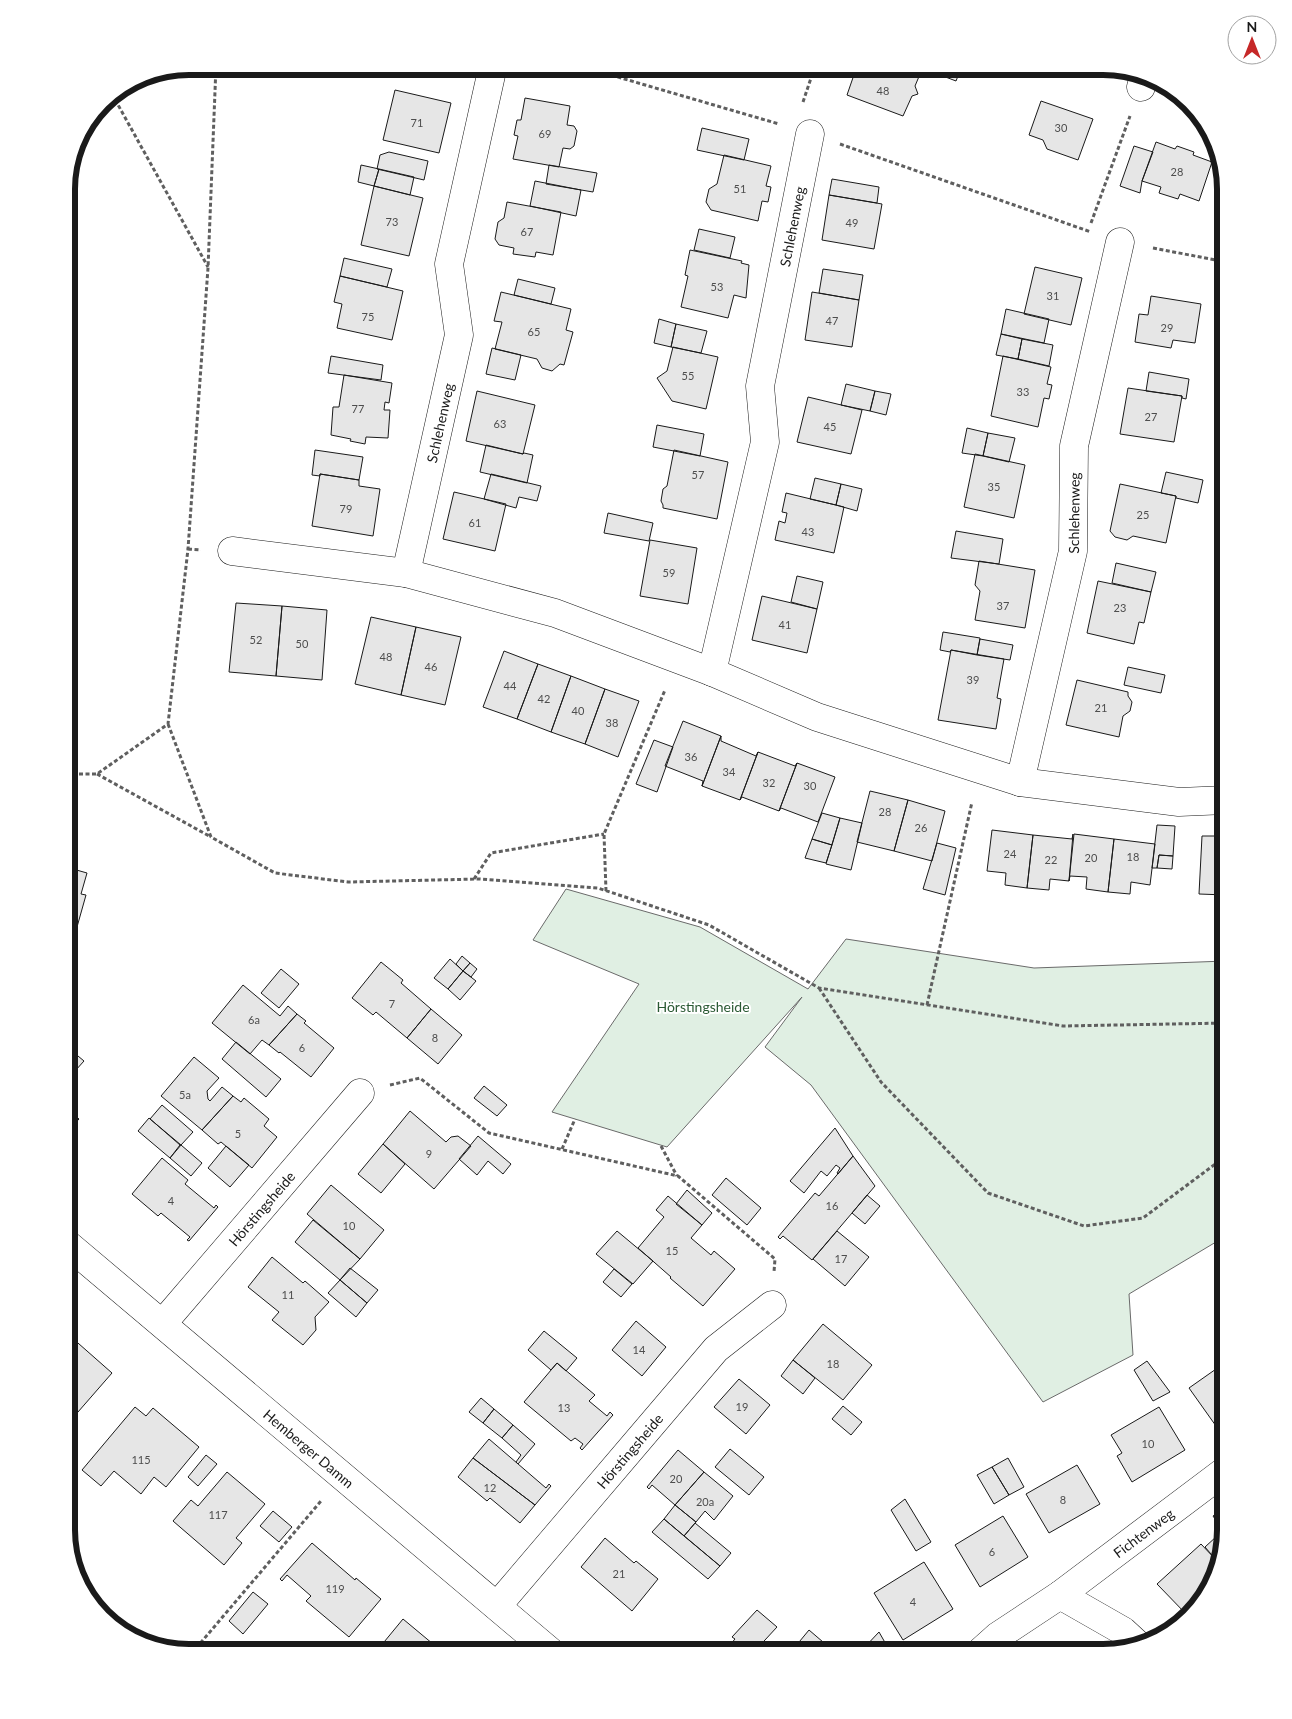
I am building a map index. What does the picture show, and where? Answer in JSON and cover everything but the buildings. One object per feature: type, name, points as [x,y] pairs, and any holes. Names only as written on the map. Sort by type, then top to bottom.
[{"type":"street","name":"Schlehenweg","points":[[406,573],[459,335],[449,264],[491,75]]},
{"type":"street","name":"Schlehenweg","points":[[712,672],[765,442],[760,386],[802,131]]},
{"type":"street","name":"Schlehenweg","points":[[1020,782],[1073,551],[1074,446],[1120,242]]},
{"type":"street","points":[[232,551],[406,573],[554,613],[712,672],[817,717],[1020,782],[1180,802],[1217,800]]},
{"type":"street","name":"Hörstingsheide","points":[[163,1323],[360,1092]]},
{"type":"street","name":"Hemberger Damm","points":[[75,1250],[541,1644]]},
{"type":"street","name":"Hörstingsheide","points":[[497,1606],[716,1349],[772,1305]]},
{"type":"street","name":"Fichtenweg","points":[[989,1644],[998,1636],[1060,1595],[1217,1477]]},
{"type":"street","points":[[1060,1595],[1123,1631],[1133,1640]]},
{"type":"path","points":[[211,837],[168,724],[188,549],[208,268],[216,75]]},
{"type":"path","points":[[611,75],[802,131],[1120,242],[1217,260]]},
{"type":"path","points":[[802,131],[812,75]]},
{"type":"path","points":[[1089,231],[1142,82]]},
{"type":"path","points":[[116,102],[208,268]]},
{"type":"path","points":[[606,891],[604,834],[678,659]]},
{"type":"path","points":[[97,774],[168,724]]},
{"type":"path","points":[[928,1005],[979,769]]},
{"type":"path","points":[[75,774],[97,774],[275,873],[348,882],[474,879],[598,888],[709,925],[819,988],[1063,1026],[1217,1023]]},
{"type":"path","points":[[474,879],[491,853],[604,834]]},
{"type":"path","points":[[819,988],[881,1082],[988,1194],[1084,1226],[1144,1218],[1217,1163]]},
{"type":"path","points":[[360,1092],[420,1078],[489,1132],[678,1176]]},
{"type":"path","points":[[562,1149],[575,1119]]},
{"type":"path","points":[[661,1146],[678,1176],[775,1259],[772,1305]]},
{"type":"path","points":[[200,1644],[343,1476]]},
{"type":"green space","points":[[566,889],[700,927],[808,989],[846,939],[1034,968],[1217,961],[1217,1241],[1129,1294],[1133,1355],[1043,1402],[811,1085],[765,1047],[802,997],[667,1147],[552,1112],[639,984],[533,940]]}]
